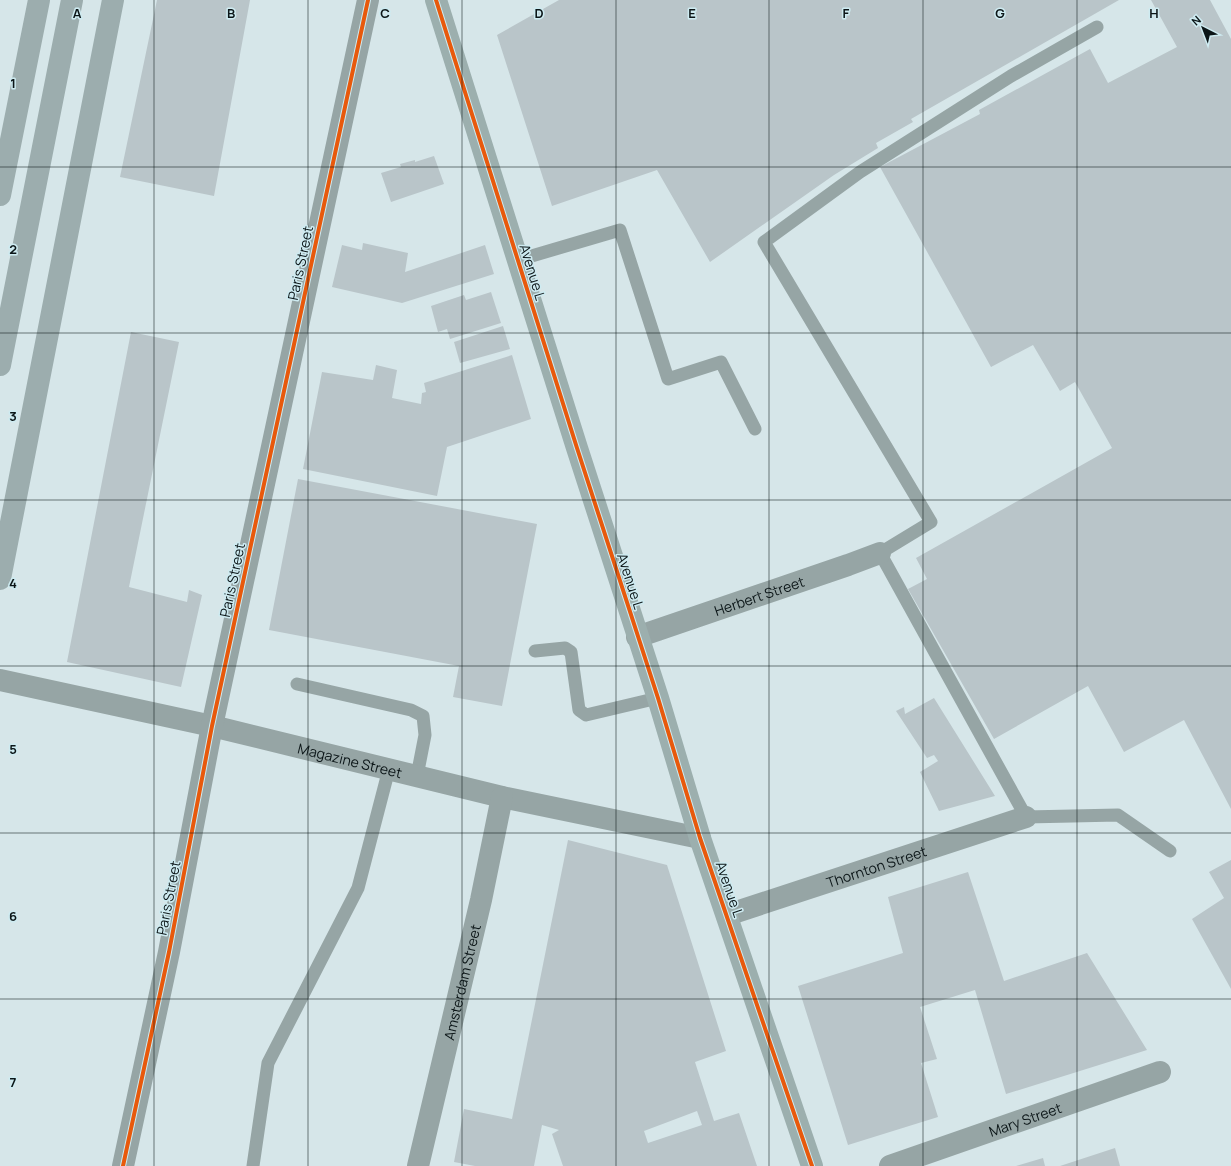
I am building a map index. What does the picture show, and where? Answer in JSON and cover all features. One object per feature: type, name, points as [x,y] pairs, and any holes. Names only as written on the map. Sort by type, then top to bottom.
[{"type":"highway","points":[[0,195],[39,0]]},
{"type":"highway","points":[[0,365],[72,0]]},
{"type":"highway","points":[[0,579],[113,0]]},
{"type":"street","name":"Paris Street","points":[[123,1166],[169,952],[212,726],[368,0]]},
{"type":"street","name":"Avenue L","points":[[436,0],[637,637],[658,698],[700,838],[812,1166]]},
{"type":"street","name":"Herbert Street","points":[[637,637],[880,553]]},
{"type":"street","name":"Magazine Street","points":[[0,680],[212,726],[502,797],[700,838]]},
{"type":"street","name":"Amsterdam Street","points":[[418,1166],[481,900],[502,797]]},
{"type":"street","name":"Thornton Street","points":[[727,915],[1026,817]]},
{"type":"street","name":"Mary Street","points":[[890,1166],[1160,1072]]},
{"type":"lane","points":[[1097,27],[1011,76],[860,172],[764,242],[931,522],[880,553],[1026,817],[1118,815],[1170,851]]},
{"type":"lane","points":[[518,260],[620,230],[668,379],[721,362],[755,429]]},
{"type":"lane","points":[[535,651],[565,648],[571,652],[579,710],[586,715],[658,698]]},
{"type":"lane","points":[[297,684],[411,710],[423,716],[425,735],[417,776]]},
{"type":"lane","points":[[253,1166],[268,1063],[358,888],[389,769]]},
{"type":"building","points":[[157,0],[250,0],[214,196],[120,177]]},
{"type":"building","points":[[559,0],[1119,0],[911,119],[913,122],[876,143],[878,148],[834,175],[710,262],[657,170],[552,206],[497,35]]},
{"type":"building","points":[[1151,0],[1210,0],[1231,39],[1231,809],[1184,720],[1124,752],[1088,686],[994,739],[908,589],[927,579],[916,558],[1112,448],[1075,382],[1060,391],[1033,345],[991,367],[880,167],[980,114],[979,110],[1090,49],[1108,83],[1177,47]]},
{"type":"building","points":[[434,156],[444,184],[391,202],[381,173],[401,167],[400,164],[415,160],[415,162]]},
{"type":"building","points":[[363,243],[408,253],[405,272],[485,245],[494,274],[402,303],[332,287],[342,245],[362,250]]},
{"type":"building","points":[[491,292],[501,323],[450,339],[447,329],[438,332],[431,306],[464,295],[466,300]]},
{"type":"building","points":[[503,326],[510,349],[460,363],[454,342]]},
{"type":"building","points":[[131,332],[179,342],[129,587],[187,602],[189,590],[202,595],[181,687],[67,662]]},
{"type":"building","points":[[512,355],[531,419],[447,447],[437,496],[303,469],[322,372],[373,380],[376,365],[397,370],[392,398],[421,404],[422,393],[426,392],[424,383]]},
{"type":"building","points":[[298,479],[537,524],[502,706],[453,697],[459,666],[269,630]]},
{"type":"building","points":[[934,698],[995,796],[939,811],[920,772],[938,761],[934,755],[927,758],[896,711],[904,707],[905,714]]},
{"type":"building","points":[[568,840],[667,865],[726,1051],[695,1062],[714,1121],[739,1113],[757,1166],[563,1166],[552,1134],[559,1130],[542,1125],[534,1166],[475,1166],[454,1162],[464,1109],[512,1119]],"holes":[[[697,1111],[702,1125],[648,1143],[644,1131]]]},
{"type":"building","points":[[1231,860],[1231,989],[1192,919],[1224,898],[1209,872]]},
{"type":"building","points":[[968,872],[1004,981],[1087,953],[1147,1050],[1006,1094],[975,990],[920,1007],[937,1059],[921,1063],[938,1117],[848,1145],[798,986],[903,953],[888,897]]},
{"type":"building","points":[[1115,1148],[1120,1166],[1060,1166]]},
{"type":"building","points":[[1043,1158],[1045,1166],[1016,1166]]},
{"type":"cycle path","points":[[123,1166],[169,952],[212,726],[368,0]]},
{"type":"cycle path","points":[[436,0],[577,448],[658,698],[700,838],[812,1166]]}]
